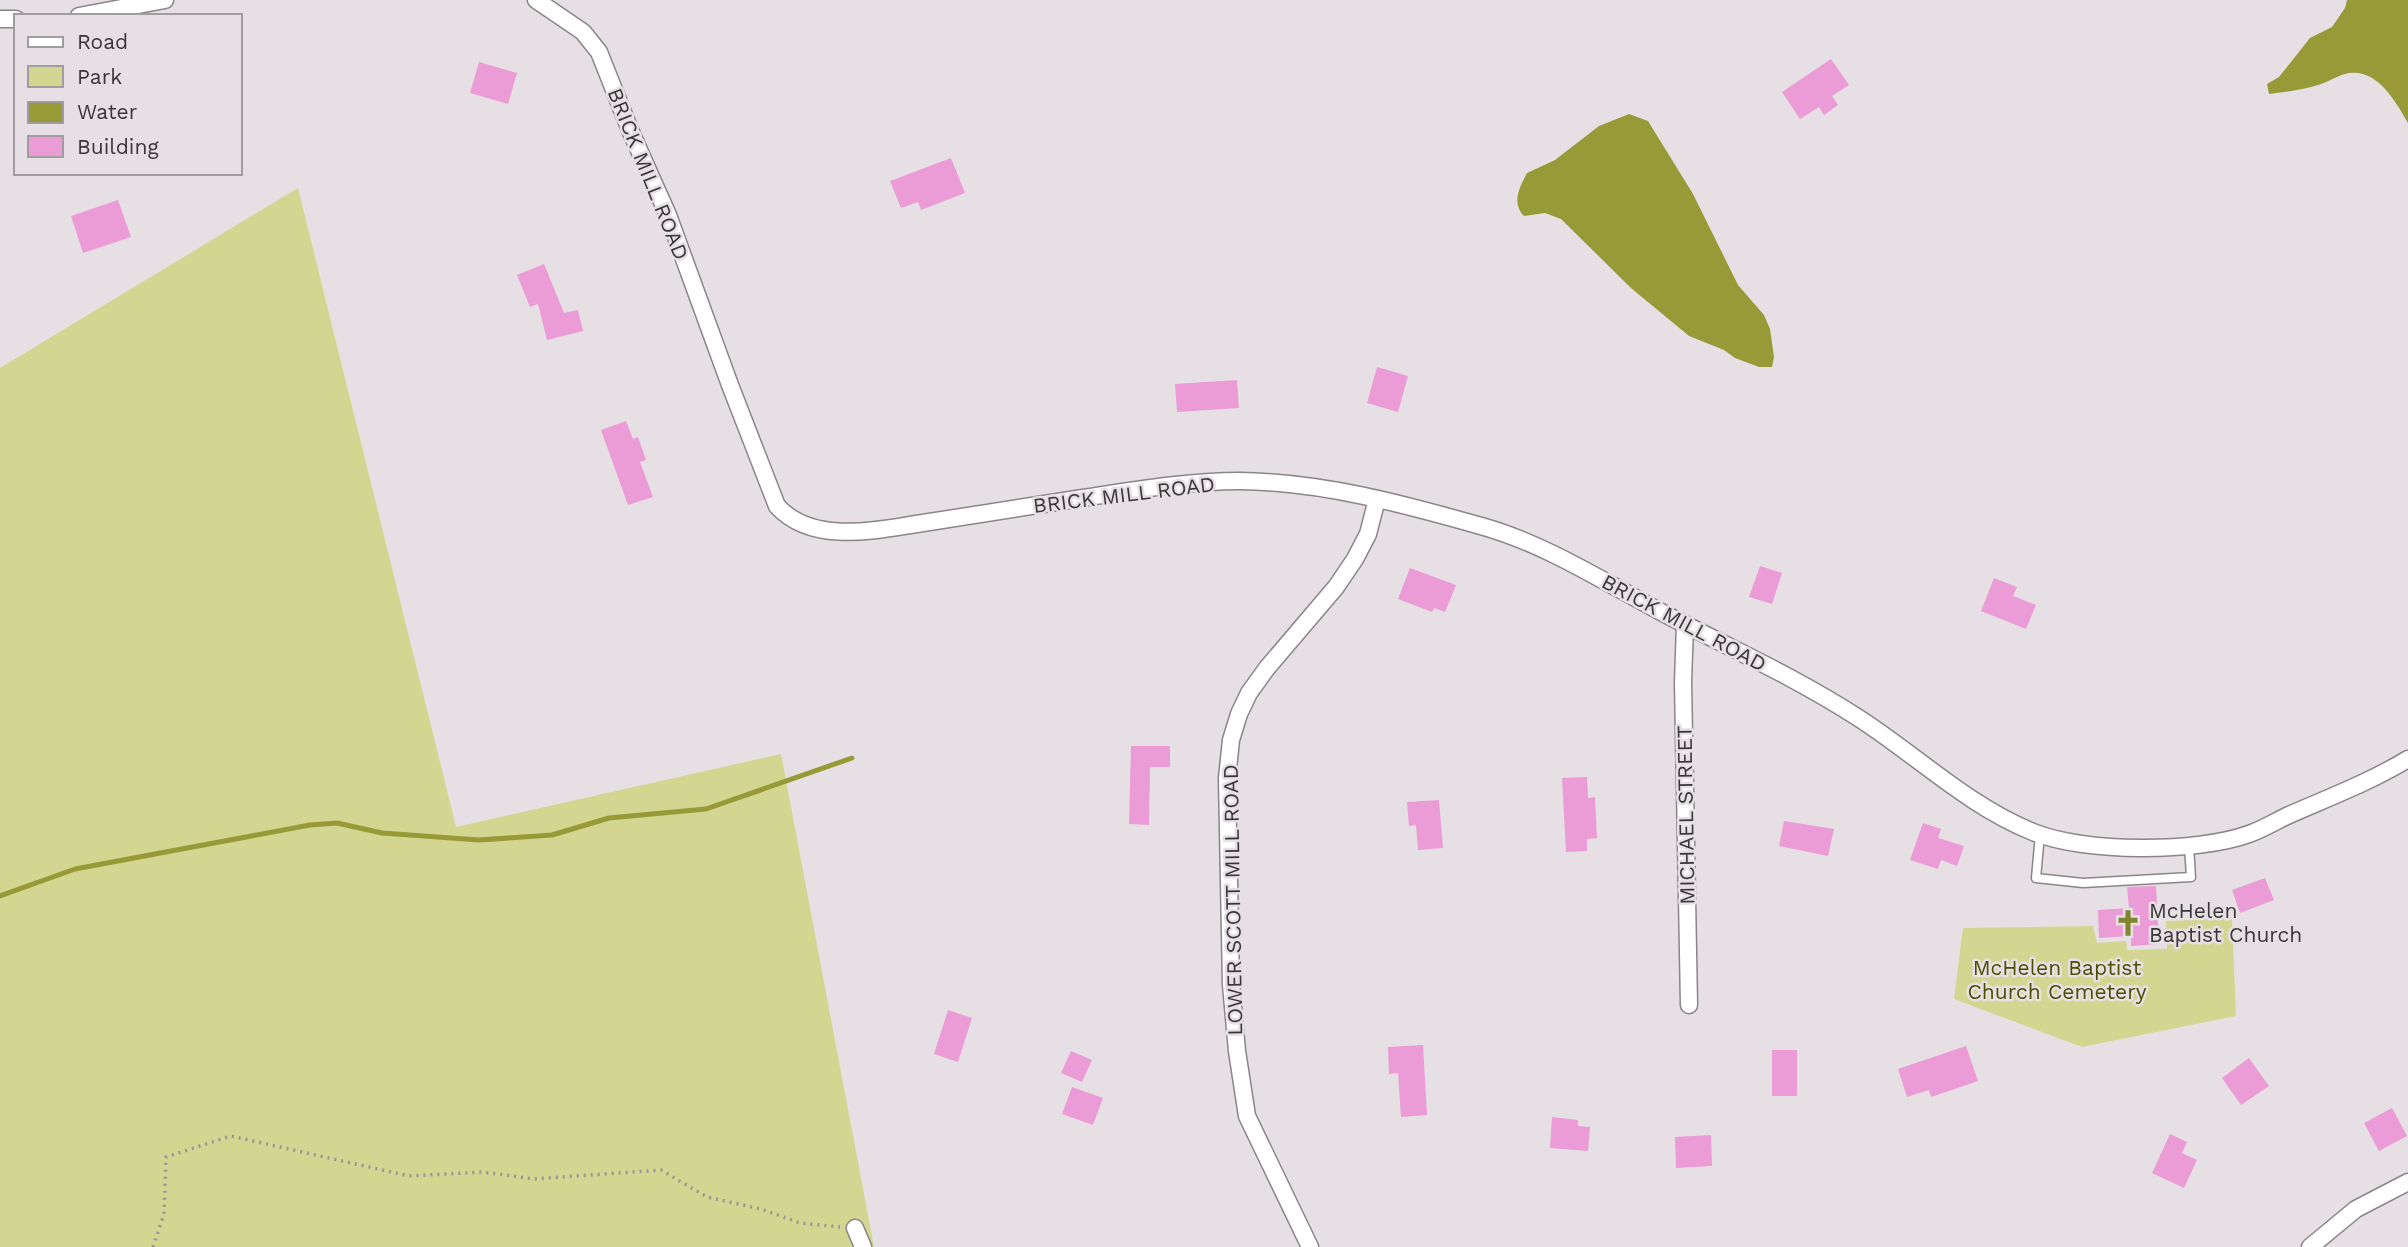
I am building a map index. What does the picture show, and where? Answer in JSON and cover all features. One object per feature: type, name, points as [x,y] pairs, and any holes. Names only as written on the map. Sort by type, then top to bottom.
[{"type":"street","points":[[90,14],[165,0]]},
{"type":"street","name":"BRICK MILL ROAD","points":[[536,0],[583,32],[599,52],[668,215],[778,506],[788,518],[815,530],[893,528],[1161,485],[1241,481],[1336,490],[1377,499],[1488,528],[1570,562],[1685,625],[1804,685],[1858,717],[1969,798],[2040,834],[2064,841],[2108,847],[2189,846],[2248,835],[2346,792],[2408,759]]},
{"type":"street","name":"LOWER SCOTT MILL ROAD","points":[[1310,1247],[1247,1116],[1231,985],[1227,778],[1231,740],[1249,694],[1336,587],[1355,559],[1368,534],[1377,499]]},
{"type":"street","name":"MICHAEL STREET","points":[[1685,625],[1683,682],[1689,1005]]},
{"type":"street","points":[[2310,1247],[2356,1209],[2408,1182]]},
{"type":"street","points":[[855,1228],[863,1247]]},
{"type":"lane","points":[[2040,834],[2036,878],[2084,883],[2191,877],[2189,846]]},
{"type":"path","points":[[153,1247],[164,1214],[166,1157],[232,1136],[409,1176],[483,1172],[534,1179],[661,1170],[708,1197],[761,1209],[800,1223],[855,1228]]},
{"type":"green space","points":[[298,188],[456,827],[781,754],[874,1247],[0,1247],[0,368]]},
{"type":"green space","name":"McHelen Baptist Church Cemetery","points":[[2232,918],[2236,1016],[2082,1047],[1954,999],[1963,928],[2093,926],[2097,943],[2126,941],[2127,950],[2167,949],[2166,921]]},
{"type":"water","points":[[2347,0],[2408,0],[2408,123],[2385,89],[2369,76],[2359,73],[2345,74],[2306,88],[2269,94],[2267,84],[2279,77],[2310,38],[2332,27],[2345,8]]},
{"type":"water","points":[[1629,114],[1648,121],[1693,194],[1738,285],[1764,315],[1770,329],[1774,357],[1772,367],[1759,367],[1689,336],[1631,288],[1561,219],[1545,213],[1524,216],[1520,211],[1518,194],[1527,173],[1555,160],[1599,126]]},
{"type":"building","points":[[1831,59],[1849,85],[1832,96],[1838,105],[1824,115],[1819,107],[1800,119],[1782,92]]},
{"type":"building","points":[[479,62],[517,73],[508,104],[470,93]]},
{"type":"building","points":[[951,158],[965,193],[921,210],[918,202],[901,208],[890,181]]},
{"type":"building","points":[[118,200],[131,237],[83,253],[71,216]]},
{"type":"building","points":[[544,264],[564,313],[578,310],[583,331],[547,340],[538,304],[530,307],[517,275]]},
{"type":"building","points":[[1377,367],[1408,376],[1398,412],[1367,403]]},
{"type":"building","points":[[1237,380],[1239,408],[1177,412],[1175,384]]},
{"type":"building","points":[[626,421],[633,439],[638,437],[646,460],[640,462],[653,497],[628,505],[601,430]]},
{"type":"building","points":[[1760,566],[1782,573],[1772,604],[1749,597]]},
{"type":"building","points":[[1410,568],[1456,585],[1445,612],[1434,608],[1432,612],[1398,599]]},
{"type":"building","points":[[1994,578],[2017,587],[2013,596],[2036,605],[2026,629],[1981,611]]},
{"type":"building","points":[[1131,746],[1170,746],[1170,767],[1150,767],[1149,825],[1129,824]]},
{"type":"building","points":[[1587,777],[1588,798],[1595,797],[1597,838],[1587,839],[1587,851],[1566,852],[1562,778]]},
{"type":"building","points":[[1439,800],[1443,848],[1418,850],[1416,825],[1409,826],[1407,802]]},
{"type":"building","points":[[1784,821],[1834,829],[1828,856],[1779,846]]},
{"type":"building","points":[[1923,823],[1941,829],[1938,838],[1964,846],[1957,866],[1941,860],[1938,869],[1910,860]]},
{"type":"building","points":[[2265,878],[2274,900],[2240,913],[2232,890]]},
{"type":"building","name":"McHelen Baptist Church","points":[[2156,886],[2159,944],[2131,946],[2131,936],[2099,938],[2098,910],[2129,908],[2127,887]]},
{"type":"building","points":[[948,1010],[972,1018],[958,1062],[934,1054]]},
{"type":"building","points":[[1423,1045],[1427,1115],[1401,1117],[1398,1073],[1389,1074],[1388,1047]]},
{"type":"building","points":[[1966,1046],[1978,1081],[1931,1097],[1929,1090],[1907,1097],[1898,1069]]},
{"type":"building","points":[[1772,1050],[1797,1050],[1797,1096],[1772,1096]]},
{"type":"building","points":[[1071,1051],[1092,1060],[1082,1082],[1061,1073]]},
{"type":"building","points":[[2249,1058],[2269,1086],[2241,1105],[2222,1078]]},
{"type":"building","points":[[1072,1087],[1103,1098],[1093,1125],[1062,1114]]},
{"type":"building","points":[[2392,1108],[2407,1136],[2379,1151],[2364,1123]]},
{"type":"building","points":[[1552,1117],[1578,1120],[1578,1126],[1590,1127],[1588,1151],[1550,1148]]},
{"type":"building","points":[[2170,1134],[2187,1142],[2182,1153],[2197,1160],[2184,1188],[2152,1173]]},
{"type":"building","points":[[1711,1135],[1712,1166],[1676,1168],[1675,1137]]},
{"type":"waterway","points":[[0,896],[75,869],[310,825],[337,823],[382,833],[479,840],[552,835],[609,818],[706,809],[852,758]]},
{"type":"place","name":"McHelen Baptist Church","points":[[2128,923]]}]
